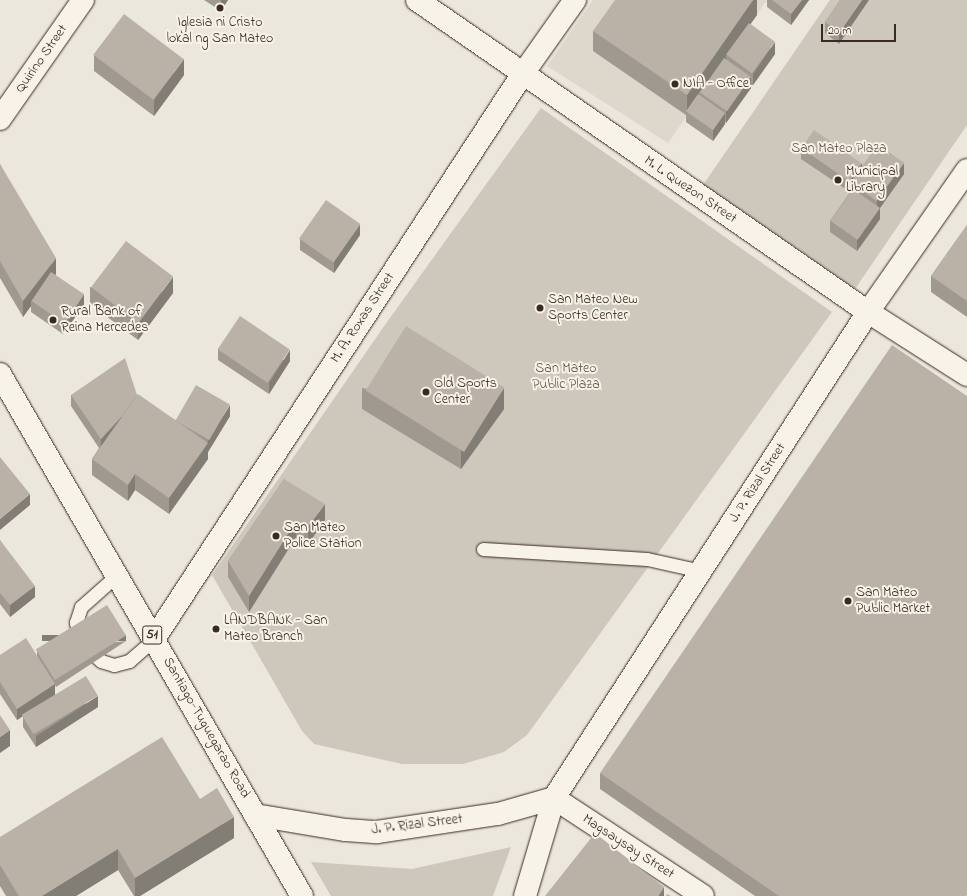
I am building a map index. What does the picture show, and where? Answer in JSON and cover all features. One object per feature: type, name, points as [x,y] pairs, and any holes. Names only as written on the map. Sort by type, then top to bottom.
[{"type":"main road","name":"Quirino Street","points":[[0,119],[83,0]]},
{"type":"main road","name":"M. L. Quezon Street","points":[[417,0],[522,75],[868,312],[967,375]]},
{"type":"main road","name":"M. A. Roxas Street","points":[[154,639],[522,75],[575,0]]},
{"type":"main road","name":"J. P. Rizal Street","points":[[525,896],[554,798],[868,312],[967,170]]},
{"type":"main road","name":"Santiago-Tuguegarao Road","points":[[0,374],[302,896]]},
{"type":"main road","name":"J. P. Rizal Street","points":[[256,815],[327,828],[377,832],[405,830],[498,814],[554,798]]},
{"type":"main road","name":"Magsaysay Street","points":[[554,798],[703,896]]},
{"type":"lane","points":[[483,549],[647,559],[701,571]]},
{"type":"lane","points":[[117,575],[81,607],[76,622],[78,633],[93,654],[101,661],[114,666],[129,661],[154,639]]},
{"type":"shaded area","name":"NIA - Office","points":[[593,0],[767,0],[668,143],[547,66]]},
{"type":"green space","name":"San Mateo Plaza","points":[[830,0],[967,0],[967,125],[855,289],[703,185]]},
{"type":"green space","name":"San Mateo Public Plaza","points":[[541,108],[832,312],[527,735],[504,752],[463,764],[402,764],[314,744],[302,731],[212,575],[387,322]]},
{"type":"green space","points":[[511,847],[493,896],[331,896],[311,862],[412,869]]},
{"type":"building","name":"NIA - Office","points":[[615,0],[753,0],[687,95],[593,31]]},
{"type":"building","points":[[772,0],[802,0],[791,14]]},
{"type":"building","points":[[840,0],[862,0],[839,33],[825,22]]},
{"type":"building","points":[[124,14],[184,59],[153,100],[93,55]]},
{"type":"building","points":[[749,23],[775,42],[752,73],[726,55]]},
{"type":"building","points":[[724,58],[751,77],[727,111],[700,92]]},
{"type":"building","points":[[698,94],[725,113],[713,130],[686,111]]},
{"type":"building","points":[[814,130],[862,163],[849,181],[801,148]]},
{"type":"building","points":[[878,144],[904,163],[876,201],[850,182]]},
{"type":"building","points":[[0,164],[56,258],[23,301],[0,261]]},
{"type":"building","points":[[853,189],[880,208],[858,240],[831,221]]},
{"type":"building","points":[[326,200],[360,224],[333,263],[299,239]]},
{"type":"building","points":[[967,225],[967,301],[931,276]]},
{"type":"building","points":[[126,241],[173,277],[138,323],[91,287]]},
{"type":"building","points":[[51,272],[84,294],[65,323],[31,301]]},
{"type":"building","points":[[240,316],[290,350],[267,383],[218,349]]},
{"type":"building","name":"Old Sports Center","points":[[406,326],[504,387],[464,452],[366,390]]},
{"type":"building","name":"San Mateo Public Market","points":[[892,345],[967,396],[967,895],[779,896],[600,773]]},
{"type":"building","points":[[125,358],[137,395],[122,416],[101,439],[71,395]]},
{"type":"building","points":[[196,385],[230,404],[209,440],[176,421]]},
{"type":"building","points":[[138,394],[208,443],[169,498],[135,474],[128,485],[92,459]]},
{"type":"building","points":[[0,457],[30,494],[0,519]]},
{"type":"building","points":[[284,479],[325,504],[308,527],[296,521],[249,596],[228,561]]},
{"type":"building","points":[[0,540],[35,586],[10,605],[0,593]]},
{"type":"building","points":[[107,605],[126,636],[55,680],[36,650]]},
{"type":"building","points":[[26,638],[55,684],[17,709],[0,682],[0,655]]},
{"type":"building","points":[[86,676],[98,696],[34,734],[22,715]]},
{"type":"building","points":[[0,715],[10,730],[0,737]]},
{"type":"building","points":[[162,737],[200,799],[217,788],[234,817],[135,878],[118,849],[42,896],[19,896],[0,865],[0,837]]},
{"type":"building","points":[[595,833],[664,887],[658,896],[545,896]]},
{"type":"place","name":"Iglesia ni Cristo lokal ng San Mateo","points":[[220,8]]},
{"type":"place","name":"NIA - Office","points":[[675,84]]},
{"type":"place","name":"Municipal Library","points":[[838,180]]},
{"type":"place","name":"San Mateo New Sports Center","points":[[540,308]]},
{"type":"place","name":"Rural Bank of Reina Mercedes","points":[[53,320]]},
{"type":"place","name":"Old Sports Center","points":[[426,392]]},
{"type":"place","name":"San Mateo Police Station","points":[[276,536]]},
{"type":"place","name":"San Mateo Public Market","points":[[848,601]]},
{"type":"place","name":"LANDBANK - San Mateo Branch","points":[[216,629]]}]
